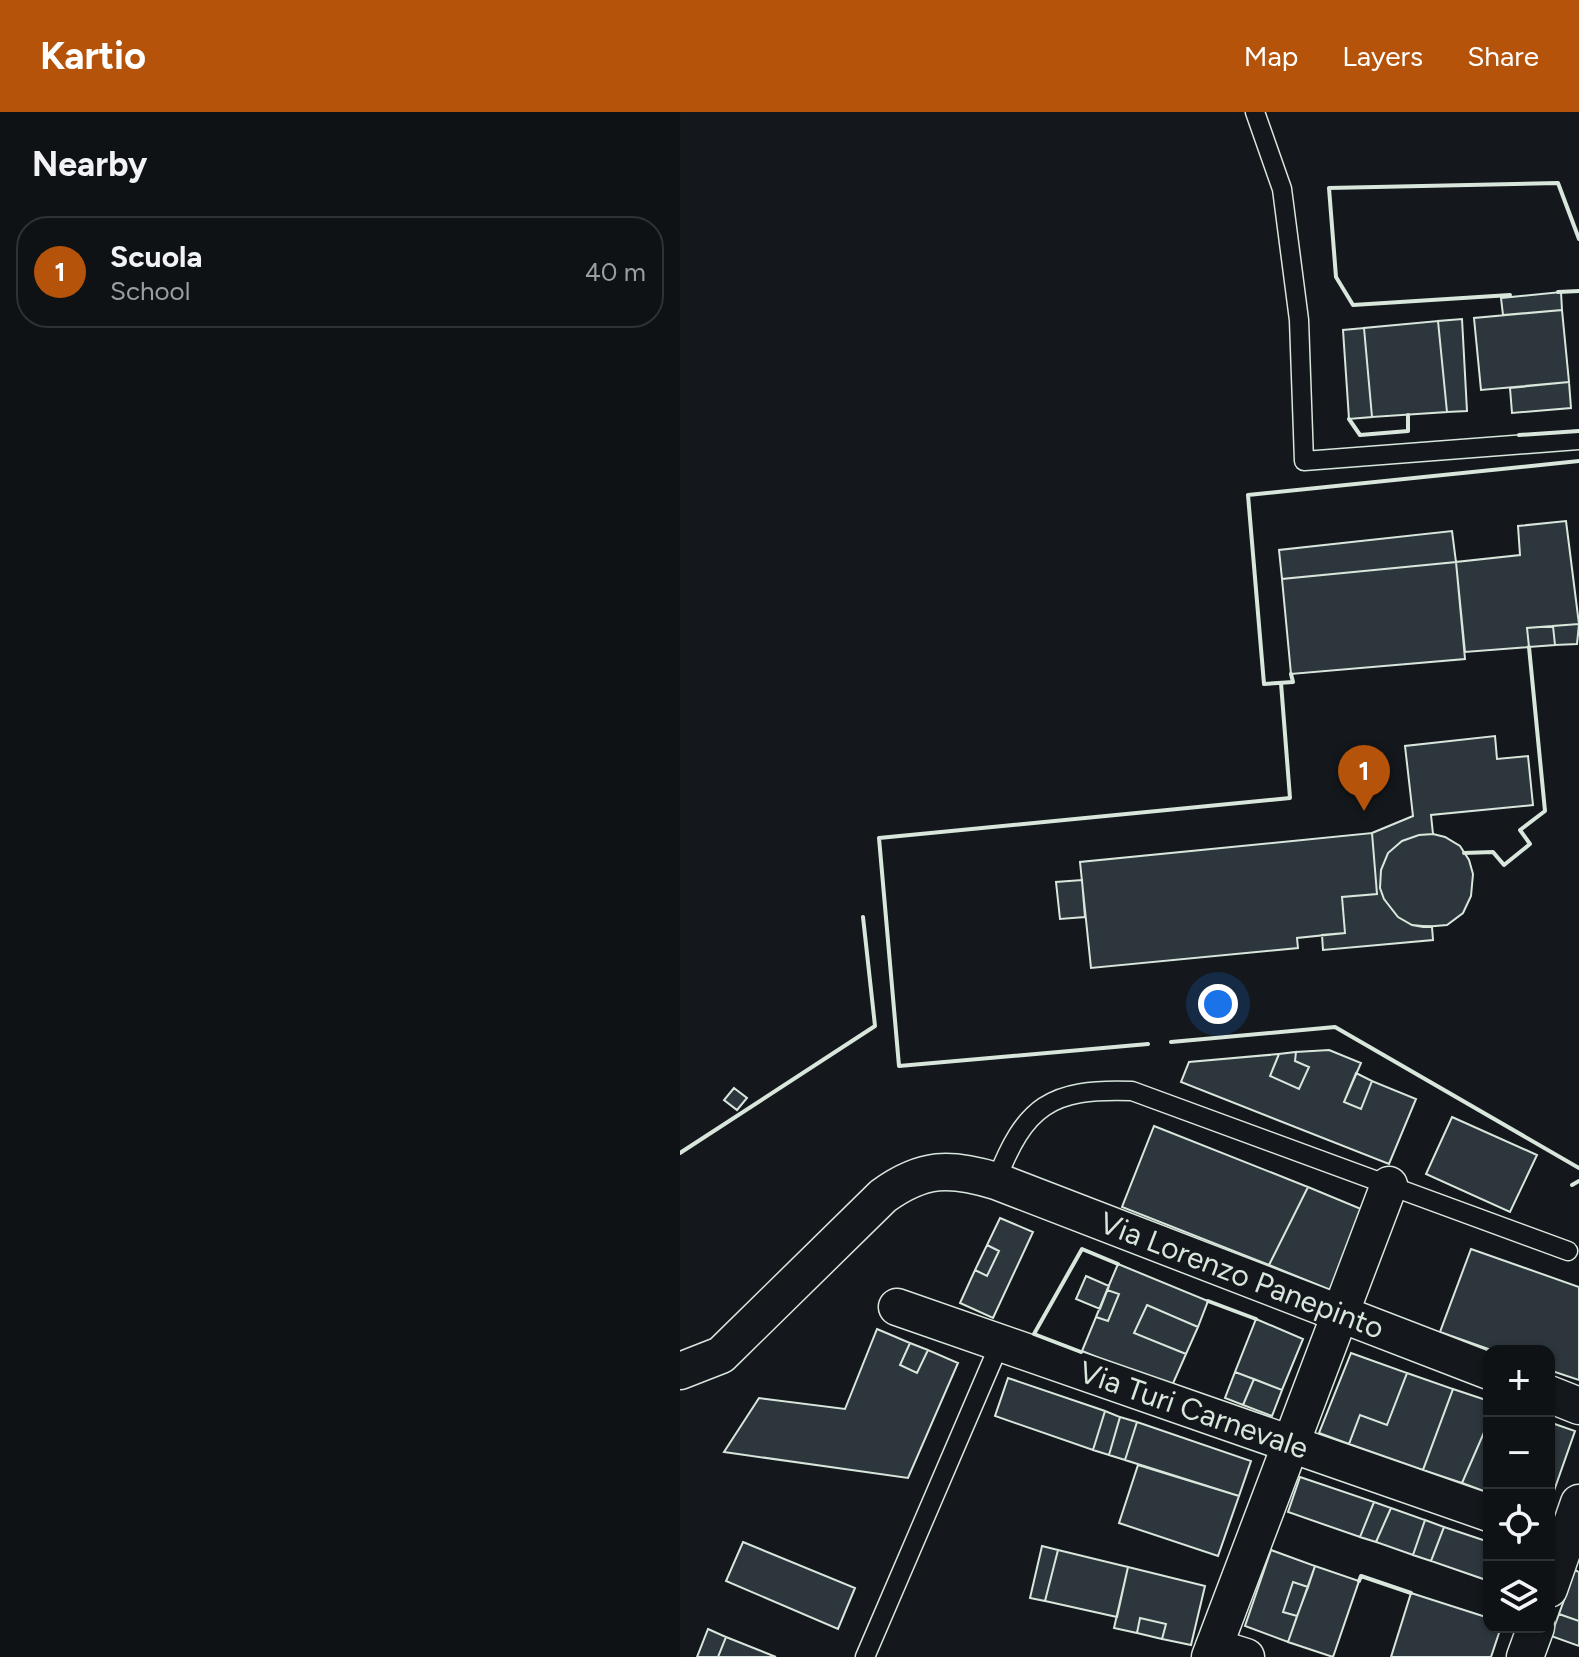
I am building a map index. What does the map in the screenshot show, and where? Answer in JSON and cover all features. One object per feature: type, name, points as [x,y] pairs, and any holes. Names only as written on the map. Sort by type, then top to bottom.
[{"type":"street","name":"Via Lorenzo Panepinto","points":[[680,1371],[721,1355],[883,1196],[899,1184],[916,1176],[956,1171],[996,1181],[1483,1369]]},
{"type":"street","points":[[1224,1654],[1291,1444],[1389,1185]]},
{"type":"street","name":"Via Turi Carnevale","points":[[897,1307],[1483,1511]]},
{"type":"street","points":[[1555,1396],[1579,1406]]},
{"type":"street","points":[[1555,1571],[1579,1503]]},
{"type":"street","points":[[1525,1657],[1534,1633]]},
{"type":"lane","points":[[1255,112],[1282,189],[1299,320],[1304,461],[1579,440]]},
{"type":"lane","points":[[996,1181],[1010,1145],[1030,1116],[1059,1099],[1095,1090],[1132,1091],[1568,1251]]},
{"type":"lane","points":[[865,1657],[1000,1343]]},
{"type":"building","points":[[1561,292],[1562,310],[1503,315],[1501,298]]},
{"type":"building","points":[[1562,310],[1569,382],[1481,390],[1474,318]]},
{"type":"building","points":[[1462,319],[1467,411],[1447,412],[1438,321]]},
{"type":"building","points":[[1438,321],[1447,412],[1372,417],[1364,328]]},
{"type":"building","points":[[1364,328],[1372,417],[1349,419],[1343,330]]},
{"type":"building","points":[[1569,382],[1571,408],[1512,413],[1510,388]]},
{"type":"building","points":[[1566,521],[1579,624],[1527,628],[1529,647],[1465,652],[1456,562],[1520,555],[1518,526]]},
{"type":"building","points":[[1452,531],[1456,562],[1282,579],[1279,550]]},
{"type":"building","points":[[1456,562],[1465,659],[1291,674],[1282,579]]},
{"type":"building","points":[[1579,624],[1577,644],[1555,645],[1553,626]]},
{"type":"building","points":[[1553,626],[1555,645],[1529,647],[1527,628]]},
{"type":"building","points":[[1495,736],[1497,759],[1528,756],[1533,805],[1431,815],[1433,834],[1402,841],[1388,853],[1381,870],[1380,888],[1384,899],[1398,917],[1412,925],[1432,927],[1433,940],[1323,950],[1322,935],[1345,933],[1342,897],[1377,894],[1372,833],[1413,816],[1405,746]]},
{"type":"building","points":[[1372,833],[1377,894],[1342,897],[1345,933],[1297,938],[1298,948],[1091,968],[1080,862]]},
{"type":"building","points":[[1433,834],[1460,846],[1469,860],[1473,874],[1471,896],[1463,913],[1447,925],[1423,927],[1398,917],[1384,899],[1380,888],[1381,870],[1388,853],[1402,841]]},
{"type":"building","points":[[1082,880],[1085,917],[1060,919],[1056,882]]},
{"type":"building","points":[[1329,1050],[1361,1063],[1344,1102],[1361,1109],[1372,1081],[1416,1099],[1389,1164],[1181,1082],[1189,1062],[1279,1054],[1270,1076],[1299,1089],[1309,1067],[1295,1061],[1296,1052]]},
{"type":"building","points":[[1296,1052],[1295,1061],[1309,1067],[1299,1089],[1270,1076],[1279,1054]]},
{"type":"building","points":[[1356,1073],[1372,1081],[1361,1109],[1344,1102]]},
{"type":"building","points":[[734,1088],[747,1098],[737,1110],[724,1100]]},
{"type":"building","points":[[1452,1117],[1537,1155],[1510,1212],[1426,1174]]},
{"type":"building","points":[[1154,1126],[1308,1187],[1269,1265],[1122,1207]]},
{"type":"building","points":[[1308,1187],[1366,1211],[1333,1291],[1269,1265]]},
{"type":"building","points":[[1000,1218],[1033,1232],[993,1318],[960,1303],[975,1270],[987,1276],[999,1251],[987,1245]]},
{"type":"building","points":[[987,1245],[999,1251],[987,1276],[975,1270]]},
{"type":"building","points":[[1471,1249],[1579,1287],[1579,1380],[1555,1372],[1555,1345],[1483,1347],[1440,1332]]},
{"type":"building","points":[[1118,1264],[1208,1301],[1198,1327],[1147,1305],[1134,1333],[1186,1354],[1171,1388],[1082,1351],[1096,1317],[1108,1321],[1119,1294],[1107,1290]]},
{"type":"building","points":[[1086,1276],[1109,1286],[1100,1309],[1076,1299]]},
{"type":"building","points":[[1107,1290],[1119,1294],[1108,1321],[1096,1317]]},
{"type":"building","points":[[1147,1305],[1198,1327],[1186,1354],[1134,1333]]},
{"type":"building","points":[[1256,1319],[1303,1339],[1282,1390],[1235,1372]]},
{"type":"building","points":[[877,1329],[910,1343],[900,1365],[917,1373],[928,1350],[958,1363],[908,1478],[724,1452],[759,1398],[845,1409]]},
{"type":"building","points":[[910,1343],[928,1350],[917,1373],[900,1365]]},
{"type":"building","points":[[1351,1353],[1407,1373],[1387,1425],[1360,1415],[1349,1444],[1319,1433]]},
{"type":"building","points":[[1235,1372],[1254,1379],[1243,1405],[1225,1398]]},
{"type":"building","points":[[1407,1373],[1453,1389],[1423,1470],[1349,1444],[1360,1415],[1387,1425]]},
{"type":"building","points":[[1008,1378],[1105,1411],[1093,1450],[995,1416]]},
{"type":"building","points":[[1254,1379],[1282,1390],[1272,1416],[1243,1405]]},
{"type":"building","points":[[1453,1389],[1483,1399],[1483,1435],[1462,1483],[1423,1470]]},
{"type":"building","points":[[1105,1411],[1120,1417],[1109,1455],[1093,1450]]},
{"type":"building","points":[[1120,1417],[1137,1422],[1125,1460],[1109,1455]]},
{"type":"building","points":[[1137,1422],[1251,1461],[1239,1496],[1125,1460]]},
{"type":"building","points":[[1555,1424],[1575,1431],[1555,1488]]},
{"type":"building","points":[[1483,1435],[1483,1491],[1462,1483]]},
{"type":"building","points":[[1138,1465],[1239,1496],[1218,1556],[1119,1523]]},
{"type":"building","points":[[1300,1477],[1374,1502],[1360,1537],[1288,1512]]},
{"type":"building","points":[[1374,1502],[1391,1508],[1376,1542],[1360,1537]]},
{"type":"building","points":[[1391,1508],[1425,1520],[1413,1555],[1376,1542]]},
{"type":"building","points":[[1425,1520],[1444,1527],[1431,1561],[1413,1555]]},
{"type":"building","points":[[1444,1527],[1483,1540],[1483,1579],[1431,1561]]},
{"type":"building","points":[[743,1542],[855,1588],[838,1629],[726,1581]]},
{"type":"building","points":[[1042,1546],[1058,1550],[1045,1601],[1030,1598]]},
{"type":"building","points":[[1058,1550],[1128,1567],[1117,1617],[1045,1601]]},
{"type":"building","points":[[1271,1550],[1315,1566],[1308,1587],[1293,1582],[1283,1612],[1297,1616],[1288,1642],[1245,1626]]},
{"type":"building","points":[[1315,1566],[1359,1581],[1333,1657],[1288,1642]]},
{"type":"building","points":[[1128,1567],[1205,1586],[1191,1645],[1162,1639],[1166,1624],[1140,1618],[1137,1633],[1114,1628]]},
{"type":"building","points":[[1575,1570],[1579,1572],[1579,1621],[1559,1614]]},
{"type":"building","points":[[1293,1582],[1308,1587],[1297,1616],[1283,1612]]},
{"type":"building","points":[[1411,1593],[1483,1616],[1483,1633],[1499,1633],[1491,1657],[1391,1657]]},
{"type":"building","points":[[1559,1614],[1579,1621],[1579,1646],[1551,1636],[1555,1633]]},
{"type":"building","points":[[1140,1618],[1166,1624],[1162,1639],[1137,1633]]},
{"type":"building","points":[[708,1629],[726,1637],[718,1657],[697,1657]]},
{"type":"building","points":[[726,1637],[776,1657],[718,1657]]},
{"type":"wall","points":[[1510,295],[1353,305],[1336,277],[1329,188],[1558,183],[1579,239]]},
{"type":"wall","points":[[1558,292],[1579,291]]},
{"type":"wall","points":[[1349,419],[1360,435],[1408,431],[1408,415]]},
{"type":"wall","points":[[1519,435],[1579,431]]},
{"type":"wall","points":[[1291,674],[1293,682],[1264,684],[1248,495],[1579,461]]},
{"type":"wall","points":[[1464,853],[1493,852],[1504,865],[1530,844],[1520,830],[1545,811],[1529,647]]},
{"type":"wall","points":[[1148,1044],[899,1066],[879,838],[1290,798],[1281,683]]},
{"type":"wall","points":[[680,1153],[875,1026],[863,917]]},
{"type":"wall","points":[[1171,1042],[1335,1027],[1579,1168]]},
{"type":"wall","points":[[1572,1185],[1579,1181]]},
{"type":"wall","points":[[1081,1352],[1034,1334],[1082,1249],[1118,1264]]},
{"type":"wall","points":[[1208,1301],[1256,1319]]},
{"type":"wall","points":[[1359,1581],[1361,1576],[1411,1593]]},
{"type":"place","name":"Scuola","points":[[1364,811]]}]
